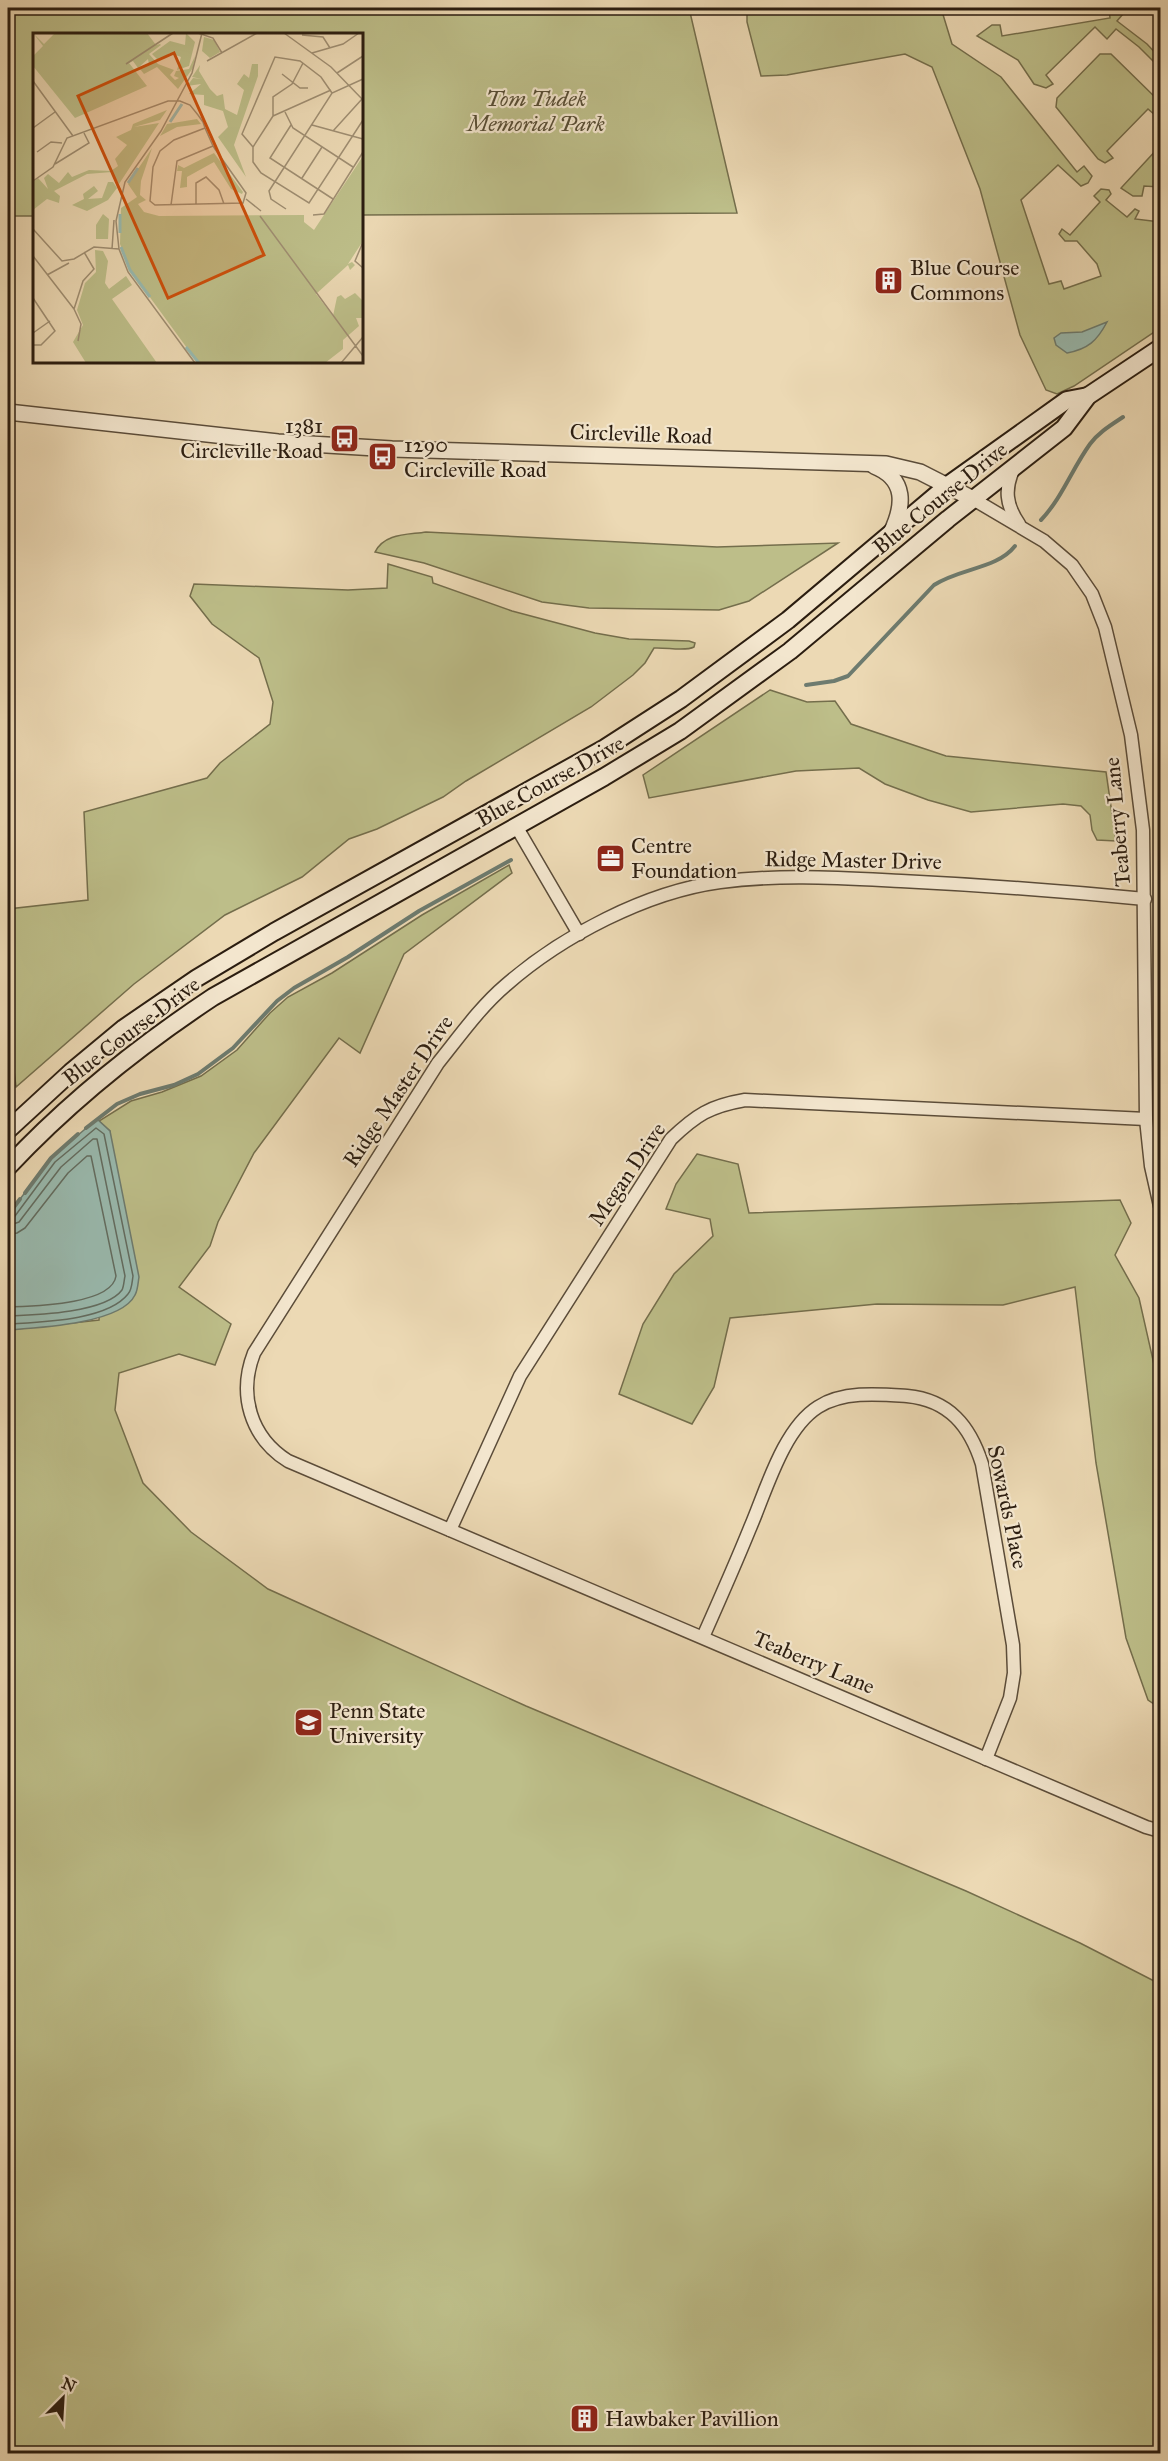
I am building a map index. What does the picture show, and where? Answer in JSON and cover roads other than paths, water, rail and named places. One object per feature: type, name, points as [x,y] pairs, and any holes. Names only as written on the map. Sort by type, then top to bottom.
[{"type":"main road","name":"Blue Course Drive","points":[[8,1130],[71,1072],[124,1028],[159,1003],[274,932],[605,748],[644,724],[755,647],[948,485],[1067,400],[1088,396],[1161,348]]},
{"type":"main road","name":"Blue Course Drive","points":[[8,1167],[88,1090],[158,1035],[204,1003],[643,754],[745,685],[790,651],[973,499],[1064,428],[1077,414],[1088,396]]},
{"type":"street","name":"Circleville Road","points":[[8,412],[278,442],[392,449],[866,462],[905,467],[948,485],[973,499]]},
{"type":"street","points":[[866,462],[888,473],[898,487],[901,510],[891,534]]},
{"type":"street","points":[[1015,466],[1008,486],[1008,503],[1022,528]]},
{"type":"street","name":"Teaberry Lane","points":[[973,499],[1044,541],[1072,565],[1092,594],[1100,611],[1131,735],[1143,830],[1146,1119],[1151,1166],[1161,1206]]},
{"type":"street","points":[[516,825],[579,933]]},
{"type":"street","name":"Ridge Master Drive","points":[[450,1530],[279,1456],[263,1438],[250,1415],[246,1393],[249,1366],[254,1353],[438,1063],[469,1024],[505,985],[579,933],[635,906],[681,890],[718,882],[772,877],[821,877],[978,885],[1145,899]]},
{"type":"street","name":"Megan Drive","points":[[450,1530],[520,1376],[671,1139],[702,1113],[719,1105],[745,1100],[1146,1119]]},
{"type":"street","name":"Sowards Place","points":[[703,1637],[783,1450],[805,1417],[823,1404],[844,1397],[909,1396],[928,1400],[957,1418],[970,1431],[976,1445],[982,1464],[1013,1646],[1014,1673],[1010,1698],[986,1759]]},
{"type":"street","name":"Teaberry Lane","points":[[450,1530],[1161,1832]]},
{"type":"water","points":[[1107,322],[1095,339],[1081,349],[1067,353],[1056,345],[1054,338],[1061,333],[1082,332]]},
{"type":"water","points":[[97,1119],[110,1131],[139,1277],[136,1293],[127,1305],[96,1318],[57,1326],[8,1330],[8,1215],[51,1158]]},
{"type":"waterway","points":[[1041,520],[1055,502],[1090,444],[1101,432],[1123,417]]},
{"type":"waterway","points":[[806,685],[834,681],[848,676],[934,585],[944,579],[988,564],[1007,554],[1015,546]]},
{"type":"waterway","points":[[86,1128],[117,1104],[140,1094],[174,1085],[198,1074],[233,1048],[277,1001],[294,988],[348,957],[419,911],[511,860]]},
{"type":"waterway","points":[[25,1193],[51,1158],[78,1134]]},
{"type":"waterway","points":[[8,1215],[20,1199]]},
{"type":"place","name":"Blue Course Commons","points":[[889,280]]},
{"type":"place","name":"1381 Circleville Road","points":[[344,438]]},
{"type":"place","name":"1290 Circleville Road","points":[[383,457]]},
{"type":"place","name":"Centre Foundation","points":[[610,858]]},
{"type":"place","name":"Penn State University","points":[[308,1723]]},
{"type":"place","name":"Hawbaker Pavillion","points":[[584,2418]]},
{"type":"park label","name":"Tom Tudek Memorial Park","points":[[536,110]]}]
